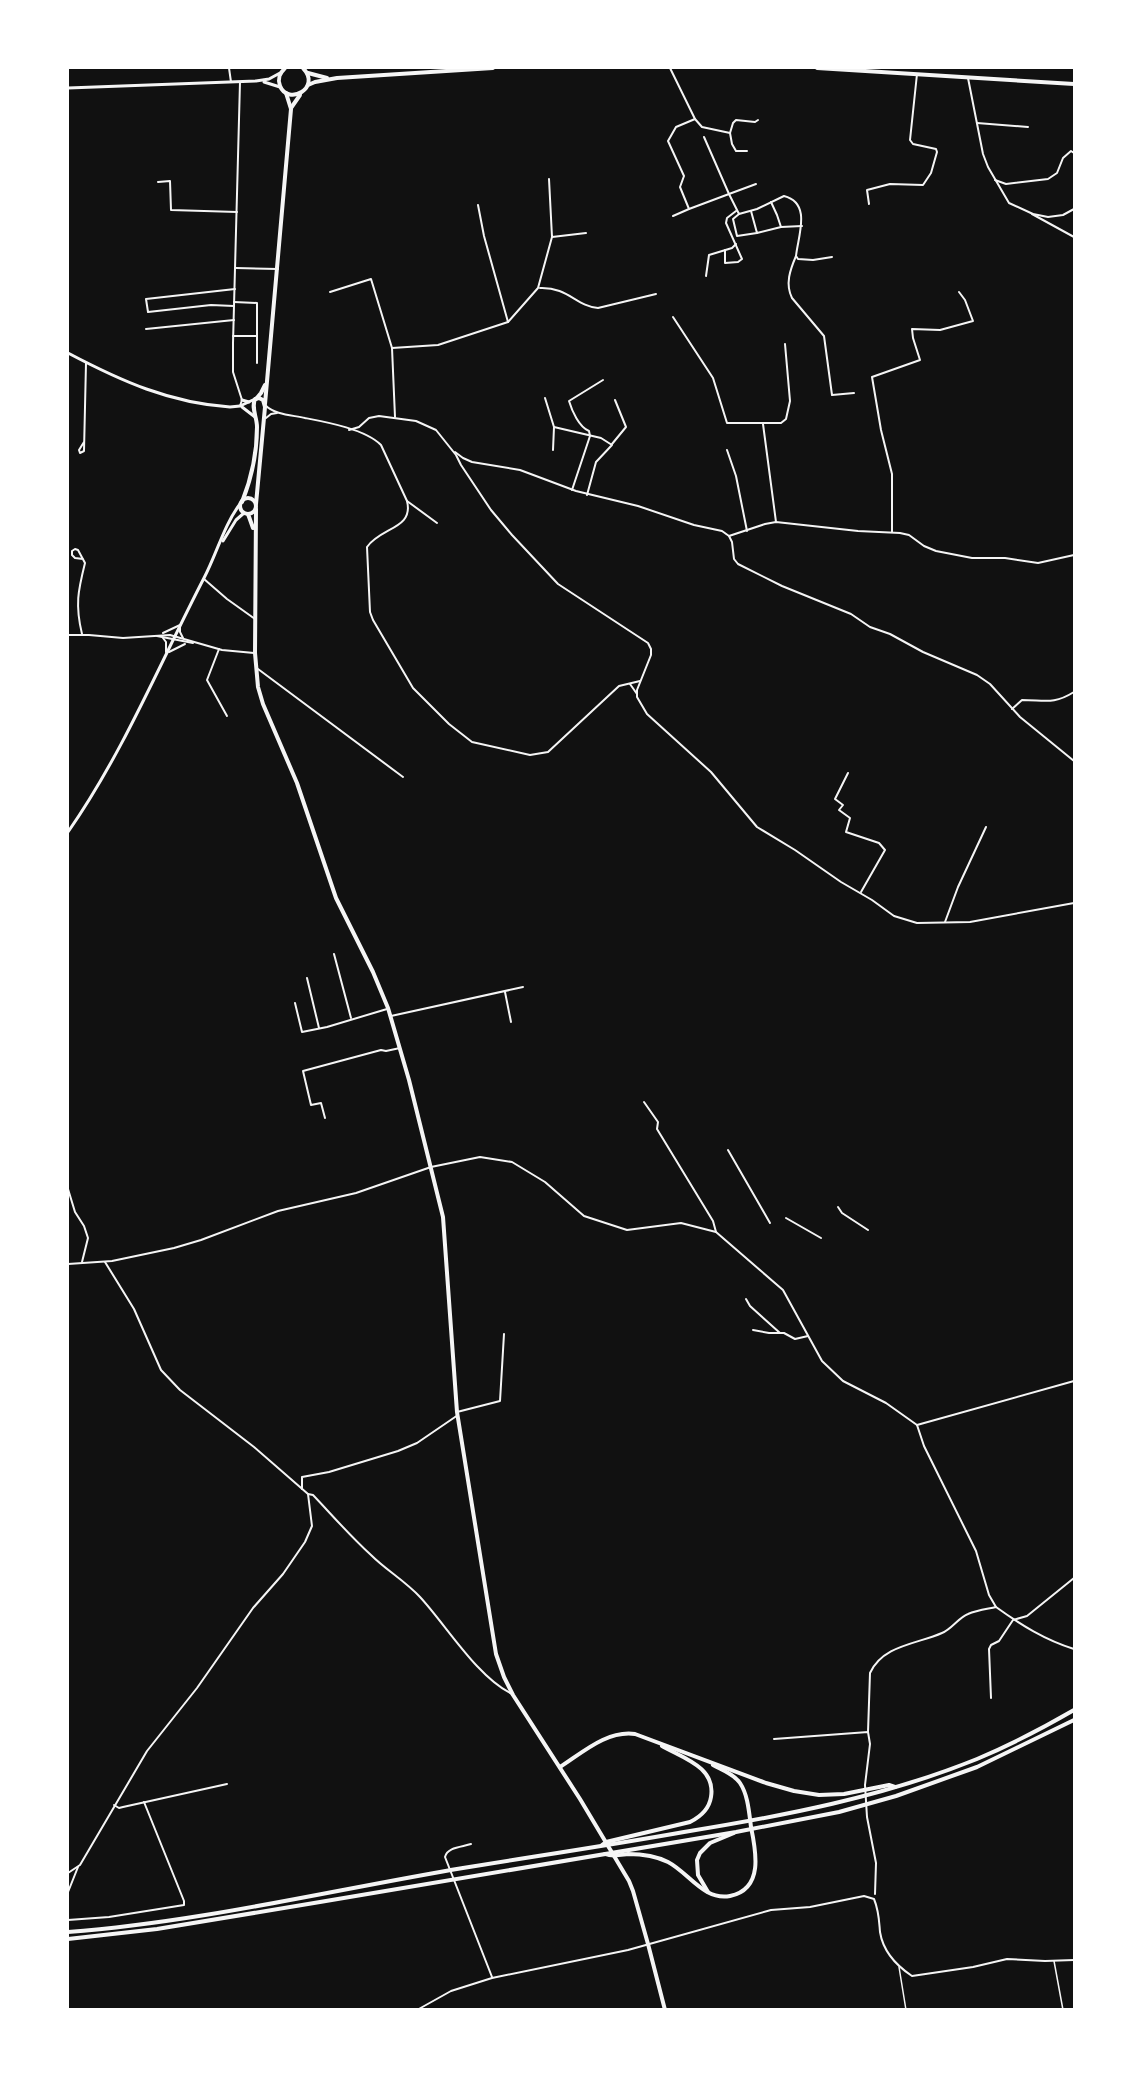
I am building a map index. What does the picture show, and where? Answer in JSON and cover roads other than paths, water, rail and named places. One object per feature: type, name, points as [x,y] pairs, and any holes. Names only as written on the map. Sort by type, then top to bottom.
[{"type":"main road","points":[[68,88],[256,81],[269,79],[285,68]]},
{"type":"main road","points":[[303,68],[314,76],[337,78]]},
{"type":"main road","points":[[493,68],[337,78],[315,82],[303,91],[291,109],[256,506],[256,668],[263,704],[297,783],[336,898],[373,972],[388,1008],[431,1167],[443,1217],[458,1414],[496,1654],[513,1695],[629,1881],[665,2010]]},
{"type":"main road","points":[[817,68],[1074,84]]},
{"type":"main road","points":[[280,73],[280,87]]},
{"type":"main road","points":[[307,73],[308,86]]},
{"type":"main road","points":[[256,81],[269,82],[280,87],[286,93],[291,109]]},
{"type":"main road","points":[[286,93],[293,95],[303,91]]},
{"type":"main road","points":[[68,354],[119,380],[169,397],[211,405],[240,406],[256,418]]},
{"type":"main road","points":[[242,400],[253,400],[261,393],[267,378]]},
{"type":"main road","points":[[240,406],[262,398],[265,404]]},
{"type":"main road","points":[[68,832],[93,796],[110,765],[204,579],[232,515],[241,503],[254,469],[257,425],[253,400]]},
{"type":"main road","points":[[219,548],[236,520],[253,513],[256,506],[253,500],[248,498],[241,503]]},
{"type":"main road","points":[[241,503],[241,509],[253,525],[255,537]]},
{"type":"main road","points":[[621,1840],[767,1818],[837,1803],[895,1787],[975,1760],[1074,1710]]},
{"type":"main road","points":[[68,1939],[157,1929],[736,1832],[839,1812],[947,1779],[1005,1755],[1074,1720]]},
{"type":"main road","points":[[560,1767],[604,1739],[619,1734],[635,1734],[766,1783],[819,1795],[844,1794],[889,1785],[895,1787]]},
{"type":"main road","points":[[68,1932],[155,1922],[588,1849],[690,1822],[703,1814],[710,1802],[711,1786],[704,1771],[688,1759],[653,1741]]},
{"type":"main road","points":[[605,1854],[655,1857],[671,1864],[704,1891],[723,1897],[732,1896],[745,1889],[754,1876],[757,1858],[747,1803],[736,1778],[700,1759]]},
{"type":"main road","points":[[708,1892],[698,1875],[700,1853],[710,1843],[736,1832]]},
{"type":"street","points":[[229,68],[231,82]]},
{"type":"street","points":[[670,68],[695,119],[702,127],[730,133]]},
{"type":"street","points":[[869,204],[867,190],[890,184],[923,185],[931,173],[936,158],[936,149],[913,144],[910,140],[917,74]]},
{"type":"street","points":[[968,77],[983,154],[1009,203],[1074,237]]},
{"type":"street","points":[[240,82],[233,336],[233,372],[242,400],[240,406]]},
{"type":"street","points":[[689,209],[680,187],[684,176],[668,141],[676,127],[695,119]]},
{"type":"street","points":[[747,151],[736,151],[732,144],[730,133],[733,123],[736,120],[755,122],[758,120]]},
{"type":"street","points":[[977,123],[1028,126]]},
{"type":"street","points":[[704,137],[738,212]]},
{"type":"street","points":[[995,180],[1006,184],[1048,179],[1057,173],[1063,158],[1071,151],[1074,153]]},
{"type":"street","points":[[392,348],[438,345],[508,322],[538,288],[552,237],[549,179]]},
{"type":"street","points":[[158,182],[170,181],[171,210],[237,212]]},
{"type":"street","points":[[673,216],[756,184]]},
{"type":"street","points":[[725,250],[725,262],[738,262],[742,259],[726,220],[738,212],[751,211],[784,196],[796,202],[802,226],[789,276],[789,291],[796,303],[820,328],[824,336],[831,395],[854,393]]},
{"type":"street","points":[[771,202],[781,227]]},
{"type":"street","points":[[478,206],[484,237],[508,322]]},
{"type":"street","points":[[1030,213],[1056,217],[1074,209]]},
{"type":"street","points":[[751,211],[757,233]]},
{"type":"street","points":[[738,212],[733,222],[737,236],[781,227],[802,226]]},
{"type":"street","points":[[552,237],[586,233]]},
{"type":"street","points":[[706,276],[709,255],[736,244]]},
{"type":"street","points":[[796,256],[798,259],[813,260],[832,257]]},
{"type":"street","points":[[235,268],[278,269]]},
{"type":"street","points":[[330,292],[371,279],[392,348],[394,417]]},
{"type":"street","points":[[538,288],[565,292],[598,308],[656,294]]},
{"type":"street","points":[[234,289],[146,299],[148,312],[257,303],[257,363]]},
{"type":"street","points":[[892,532],[892,474],[881,430],[872,377],[920,360],[912,329],[940,330],[973,321],[965,300],[959,292]]},
{"type":"street","points":[[673,317],[713,378],[727,423],[781,423],[786,419],[790,401],[785,344]]},
{"type":"street","points":[[146,328],[234,320]]},
{"type":"street","points":[[233,336],[257,336]]},
{"type":"street","points":[[84,442],[86,363]]},
{"type":"street","points":[[572,490],[590,436],[589,431],[583,429],[578,421],[569,401],[603,380]]},
{"type":"street","points":[[545,398],[554,427],[553,450]]},
{"type":"street","points":[[587,495],[596,462],[626,427],[615,400]]},
{"type":"street","points":[[265,404],[271,410],[279,413],[330,423],[363,434],[381,445],[407,501],[409,515],[376,537],[367,547],[370,612],[413,688],[449,724],[472,742],[530,755],[548,752],[619,686],[640,681]]},
{"type":"street","points":[[264,423],[268,415],[279,413]]},
{"type":"street","points":[[349,430],[374,416],[394,417],[428,425],[436,430],[451,448],[492,510],[558,584],[648,643],[651,655],[637,694]]},
{"type":"street","points":[[763,423],[776,522]]},
{"type":"street","points":[[554,427],[601,438],[612,445]]},
{"type":"street","points":[[451,448],[472,462],[520,470],[587,495],[638,506],[694,525],[722,531],[729,536],[734,559],[738,564],[782,586],[857,617],[870,627],[890,634],[936,658],[965,668],[990,684],[1012,709],[1074,761]]},
{"type":"street","points":[[727,450],[736,476],[747,531]]},
{"type":"street","points":[[407,501],[437,524]]},
{"type":"street","points":[[729,536],[776,522],[909,535],[924,546],[936,551],[972,558],[1005,558],[1038,563],[1074,555]]},
{"type":"street","points":[[82,635],[77,611],[85,563],[83,559]]},
{"type":"street","points":[[204,579],[255,619]]},
{"type":"street","points":[[155,635],[168,632],[180,625]]},
{"type":"street","points":[[180,625],[183,638]]},
{"type":"street","points":[[68,635],[123,638],[166,634],[187,643]]},
{"type":"street","points":[[155,635],[183,638],[219,650],[255,654]]},
{"type":"street","points":[[160,636],[166,642],[165,655]]},
{"type":"street","points":[[165,655],[174,647],[196,643]]},
{"type":"street","points":[[219,650],[207,680],[226,716]]},
{"type":"street","points":[[256,668],[278,682],[402,777]]},
{"type":"street","points":[[630,684],[647,714],[711,772],[755,825],[894,916],[917,923],[992,919],[1074,903]]},
{"type":"street","points":[[1012,709],[1022,700],[1056,701],[1074,692]]},
{"type":"street","points":[[848,773],[835,799],[843,805],[839,810],[850,818],[846,832],[879,843],[885,850],[861,893]]},
{"type":"street","points":[[945,922],[958,887],[986,827]]},
{"type":"street","points":[[334,954],[351,1020]]},
{"type":"street","points":[[307,978],[320,1029]]},
{"type":"street","points":[[390,1016],[523,987]]},
{"type":"street","points":[[505,991],[511,1022]]},
{"type":"street","points":[[295,1003],[302,1032],[320,1029],[388,1008]]},
{"type":"street","points":[[325,1118],[321,1103],[311,1105],[303,1071],[381,1050],[400,1048]]},
{"type":"street","points":[[644,1102],[658,1122],[657,1129],[713,1221],[716,1232]]},
{"type":"street","points":[[728,1150],[770,1223]]},
{"type":"street","points":[[68,1264],[105,1262],[150,1254],[201,1240],[278,1211],[356,1193],[431,1167],[480,1158],[512,1162],[545,1182],[584,1216],[627,1230],[681,1223],[716,1232],[783,1290],[822,1361],[843,1381],[885,1403],[917,1425],[924,1446],[976,1551],[989,1595],[996,1607],[1044,1638],[1074,1649]]},
{"type":"street","points":[[68,1189],[75,1212],[88,1238],[82,1263]]},
{"type":"street","points":[[838,1207],[842,1213],[868,1230]]},
{"type":"street","points":[[786,1218],[821,1238]]},
{"type":"street","points":[[105,1262],[134,1309],[162,1370],[180,1390],[254,1447],[308,1494],[313,1495],[372,1556],[420,1597],[480,1668],[500,1687],[513,1695]]},
{"type":"street","points":[[746,1299],[750,1306],[780,1333]]},
{"type":"street","points":[[753,1330],[784,1333],[795,1339],[808,1336]]},
{"type":"street","points":[[302,1489],[302,1477],[324,1473],[398,1451],[417,1443],[458,1414],[500,1401],[504,1334]]},
{"type":"street","points":[[917,1425],[1074,1381]]},
{"type":"street","points":[[68,1892],[80,1865],[134,1771],[158,1736],[197,1688],[253,1608],[283,1574],[305,1542],[312,1526],[308,1494]]},
{"type":"street","points":[[991,1698],[989,1649],[991,1645],[999,1641],[1013,1620],[1027,1616],[1074,1578]]},
{"type":"street","points":[[875,1894],[876,1863],[867,1817],[865,1785],[870,1744],[868,1732],[870,1673],[873,1666],[887,1653],[903,1645],[944,1632],[968,1614],[996,1607]]},
{"type":"street","points":[[774,1739],[868,1732]]},
{"type":"street","points":[[114,1805],[119,1808],[227,1784]]},
{"type":"street","points":[[68,1920],[109,1917],[184,1905],[144,1802]]},
{"type":"street","points":[[471,1844],[450,1850],[446,1853],[446,1857],[492,1977]]},
{"type":"street","points":[[68,1874],[80,1865]]},
{"type":"street","points":[[417,2010],[451,1991],[492,1977],[648,1944],[771,1910],[810,1907],[864,1896],[874,1899],[881,1919],[880,1932],[892,1959],[912,1976],[973,1967],[1007,1959],[1074,1960]]},
{"type":"lane","points":[[1054,1961],[1063,2010]]},
{"type":"lane","points":[[899,1967],[906,2010]]}]
